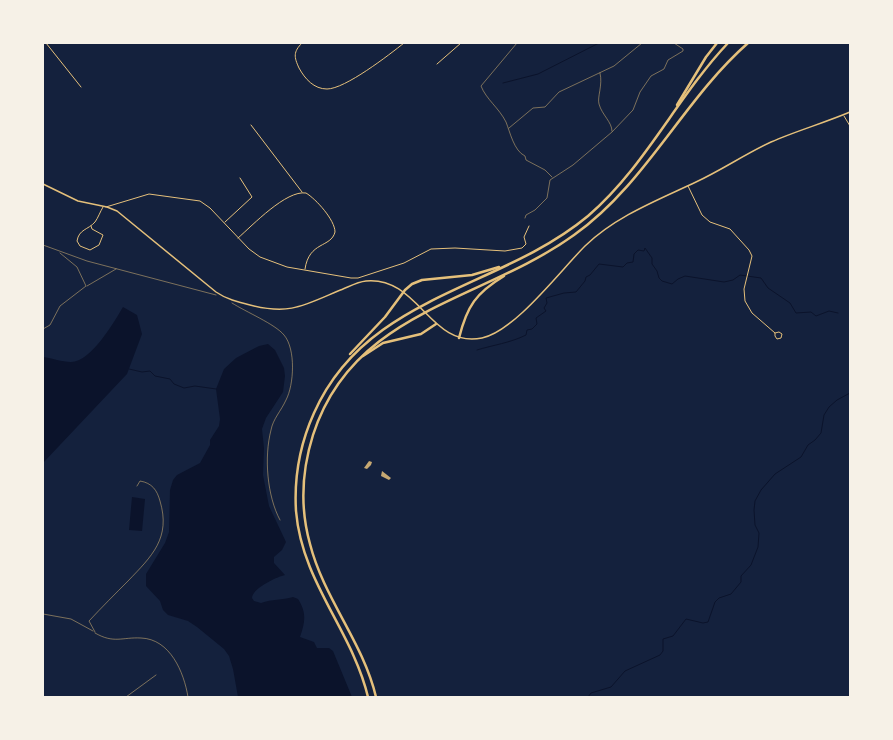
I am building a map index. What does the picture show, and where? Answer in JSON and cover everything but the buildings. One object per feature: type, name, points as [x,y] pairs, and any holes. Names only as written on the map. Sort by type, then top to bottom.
[{"type":"highway","points":[[672,114],[716,43]]},
{"type":"highway","points":[[340,369],[367,341],[392,322],[513,262],[561,235],[598,206],[626,178],[710,63],[728,43]]},
{"type":"highway","points":[[459,338],[466,314],[477,296],[491,284],[566,241],[610,206],[631,183],[724,66],[748,43]]},
{"type":"highway","points":[[368,697],[355,658],[318,588],[308,565],[300,534],[296,511],[297,479],[304,440],[318,403],[340,369],[354,350],[387,314],[404,291],[418,281],[476,274],[513,262]]},
{"type":"highway","points":[[376,697],[361,653],[317,568],[306,531],[304,507],[305,468],[315,430],[332,394],[355,362],[378,341],[404,323],[518,268]]},
{"type":"highway","points":[[355,362],[383,343],[422,333],[436,324]]},
{"type":"street","points":[[46,43],[81,87]]},
{"type":"street","points":[[302,43],[297,49],[294,57],[301,72],[307,80],[316,87],[329,89],[357,76],[404,43]]},
{"type":"street","points":[[437,64],[461,43]]},
{"type":"street","points":[[43,184],[78,202],[104,207],[121,214],[219,294],[232,300],[267,309],[288,310],[303,306],[360,283],[370,281],[389,284],[404,291],[436,324],[446,332],[459,338],[482,338],[501,329],[522,312],[586,245],[606,228],[641,208],[688,186],[772,142],[850,112]]},
{"type":"street","points":[[843,115],[850,126]]},
{"type":"street","points":[[251,125],[302,192]]},
{"type":"street","points":[[224,223],[252,197],[240,178]]},
{"type":"street","points":[[688,186],[702,215],[710,222],[730,229],[749,250],[752,256],[749,274],[744,289],[745,300],[748,308],[775,333]]},
{"type":"street","points":[[238,238],[279,203],[290,196],[306,192],[318,202],[335,229],[332,238],[316,248],[310,254],[304,270]]},
{"type":"street","points":[[91,226],[92,229],[103,236],[99,245],[90,250],[80,246],[77,241],[80,232],[91,226],[104,207],[143,195],[156,194],[202,202],[253,252],[265,259],[304,270],[358,278],[404,263],[431,249],[455,248],[505,251],[522,248],[526,244],[524,237],[529,226]]},
{"type":"street","points":[[358,278],[360,283]]},
{"type":"lane","points":[[95,632],[89,620],[151,556],[158,546],[163,532],[163,513],[158,494],[153,486],[147,482],[140,481],[137,486]]},
{"type":"lane","points":[[43,614],[71,619],[110,640],[144,638],[161,645],[169,652],[176,664],[185,683],[188,697]]},
{"type":"lane","points":[[126,697],[156,675]]},
{"type":"path","points":[[517,43],[481,86],[498,108],[519,152],[525,156],[526,160],[545,170],[552,178]]},
{"type":"path","points":[[508,128],[516,124],[533,108],[545,107],[559,92],[614,66],[642,43]]},
{"type":"path","points":[[526,218],[526,215],[536,210],[547,198],[548,183],[552,178],[573,165],[612,132],[633,110],[640,92],[651,76],[664,69],[668,60],[683,51],[683,49],[674,43]]},
{"type":"path","points":[[600,73],[602,82],[598,101],[601,112],[612,125],[612,132]]},
{"type":"path","points":[[43,245],[59,252],[116,269],[220,296]]},
{"type":"path","points":[[59,252],[77,267],[86,286]]},
{"type":"path","points":[[43,329],[50,325],[60,306],[86,286],[116,269]]},
{"type":"path","points":[[231,302],[282,333],[291,350],[292,366],[289,393],[273,424],[269,441],[269,489],[273,507],[280,520]]},
{"type":"water","points":[[123,307],[137,315],[142,334],[127,374],[43,463],[43,357],[71,362],[86,356],[101,340]]},
{"type":"water","points":[[268,344],[275,350],[284,368],[285,376],[283,392],[266,418],[262,429],[264,448],[263,475],[269,506],[286,542],[282,550],[274,557],[274,563],[285,575],[260,587],[252,598],[254,601],[261,603],[293,597],[298,599],[304,613],[303,627],[300,637],[314,642],[317,648],[329,648],[333,651],[352,697],[238,697],[233,669],[229,656],[224,649],[188,621],[168,615],[163,610],[160,601],[146,586],[146,574],[165,543],[169,532],[170,490],[173,480],[177,475],[200,463],[210,445],[210,440],[219,426],[220,419],[216,389],[224,369],[236,358],[259,346]]},
{"type":"water","points":[[132,497],[145,499],[142,531],[129,530]]},
{"type":"waterway","points":[[503,83],[538,74],[599,43]]},
{"type":"waterway","points":[[477,350],[508,342],[526,335],[527,330],[532,329],[537,324],[536,318],[546,311],[544,308],[547,303],[546,298],[564,293],[576,292],[585,281],[586,277],[590,275],[599,264],[623,267],[627,263],[633,262],[634,254],[638,250],[644,251],[645,248],[652,258],[652,264],[662,281],[672,284],[685,276],[724,282],[733,280],[740,275],[761,278],[768,288],[790,303],[796,313],[811,312],[816,316],[829,311],[838,313]]},
{"type":"waterway","points":[[129,369],[142,372],[150,371],[155,376],[170,379],[174,384],[184,388],[195,386],[216,389]]},
{"type":"waterway","points":[[588,697],[591,693],[611,687],[625,671],[660,655],[663,651],[663,639],[673,636],[686,619],[703,623],[708,622],[715,602],[719,598],[731,594],[741,582],[741,576],[751,565],[758,547],[759,533],[755,525],[754,510],[755,501],[761,490],[775,474],[801,457],[808,445],[821,433],[824,415],[829,407],[837,400],[850,393]]}]
